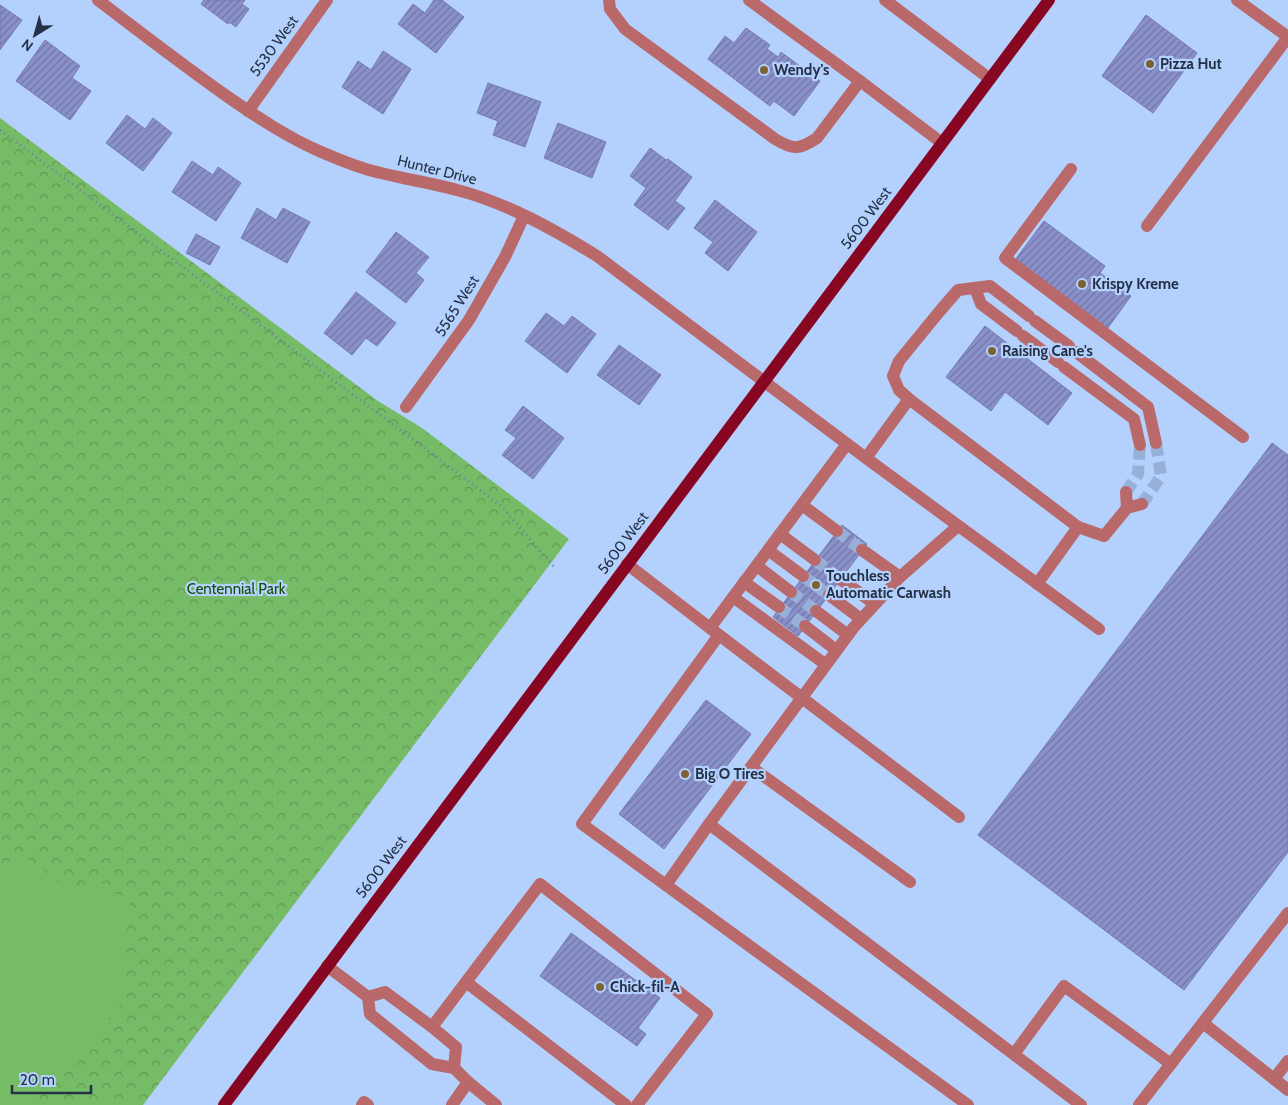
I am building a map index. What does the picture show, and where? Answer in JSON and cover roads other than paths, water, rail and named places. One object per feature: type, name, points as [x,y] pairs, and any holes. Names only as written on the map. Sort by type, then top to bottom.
[{"type":"main road","name":"5600 West","points":[[224,1105],[1049,0]]},
{"type":"street","name":"Hunter Drive","points":[[98,0],[248,111],[288,136],[317,150],[369,170],[481,197],[552,229],[597,256],[847,444],[1100,630]]},
{"type":"street","name":"5530 West","points":[[248,111],[327,0]]},
{"type":"street","points":[[609,0],[610,9],[625,29],[788,146],[798,148],[817,138],[860,81]]},
{"type":"street","points":[[749,0],[942,143]]},
{"type":"street","points":[[1147,226],[1288,37],[1237,0]]},
{"type":"street","points":[[893,2],[990,79]]},
{"type":"street","points":[[1071,169],[1005,258],[1243,437]]},
{"type":"street","name":"5565 West","points":[[406,407],[469,320],[505,257],[524,216]]},
{"type":"street","points":[[1142,504],[1127,508],[1104,536],[1078,527],[909,399],[899,390],[893,376],[899,360],[958,290],[990,286],[1148,407],[1156,442]]},
{"type":"street","points":[[975,288],[981,304],[1134,419],[1140,445]]},
{"type":"street","points":[[866,458],[909,399]]},
{"type":"street","points":[[847,444],[733,597],[715,632],[582,824],[968,1105]]},
{"type":"street","points":[[1126,492],[1127,508]]},
{"type":"street","points":[[802,505],[837,531]]},
{"type":"street","points":[[666,885],[825,664],[861,619],[900,577],[958,526]]},
{"type":"street","points":[[1037,584],[1078,527]]},
{"type":"street","points":[[780,534],[815,560]]},
{"type":"street","points":[[768,550],[803,576]]},
{"type":"street","points":[[862,550],[900,577]]},
{"type":"street","points":[[628,564],[959,817]]},
{"type":"street","points":[[757,566],[791,592]]},
{"type":"street","points":[[840,579],[875,604]]},
{"type":"street","points":[[744,582],[779,607]]},
{"type":"street","points":[[829,595],[861,619]]},
{"type":"street","points":[[733,597],[825,664]]},
{"type":"street","points":[[816,611],[848,635]]},
{"type":"street","points":[[805,626],[836,650]]},
{"type":"street","points":[[751,767],[910,882]]},
{"type":"street","points":[[709,824],[1081,1105]]},
{"type":"street","points":[[432,1027],[540,884],[707,1014],[637,1105]]},
{"type":"street","points":[[1139,1105],[1288,914]]},
{"type":"street","points":[[327,966],[368,997],[370,1014],[432,1064],[454,1068],[496,1105]]},
{"type":"street","points":[[466,982],[626,1105]]},
{"type":"street","points":[[1014,1054],[1064,986],[1171,1064]]},
{"type":"street","points":[[368,997],[385,992],[432,1027],[456,1047],[454,1068]]},
{"type":"street","points":[[1203,1023],[1288,1090]]},
{"type":"street","points":[[1274,1079],[1288,1061]]},
{"type":"street","points":[[452,1105],[468,1082]]},
{"type":"street","points":[[362,1105],[364,1102],[368,1105]]},
{"type":"tunnel","points":[[1142,504],[1161,476],[1156,443]]},
{"type":"tunnel","points":[[1126,492],[1138,474],[1140,445]]},
{"type":"tunnel","points":[[837,531],[862,550]]},
{"type":"tunnel","points":[[815,560],[840,579]]},
{"type":"tunnel","points":[[803,576],[829,595]]},
{"type":"tunnel","points":[[791,592],[816,611]]},
{"type":"tunnel","points":[[779,607],[805,626]]},
{"type":"place","name":"Pizza Hut","points":[[1150,64]]},
{"type":"place","name":"Wendy's","points":[[764,70]]},
{"type":"place","name":"Krispy Kreme","points":[[1082,284]]},
{"type":"place","name":"Raising Cane's","points":[[992,351]]},
{"type":"place","name":"Touchless Automatic Carwash","points":[[816,585]]},
{"type":"place","name":"Big O Tires","points":[[685,774]]},
{"type":"place","name":"Chick-fil-A","points":[[600,987]]},
{"type":"park label","name":"Centennial Park","points":[[236,589]]}]
